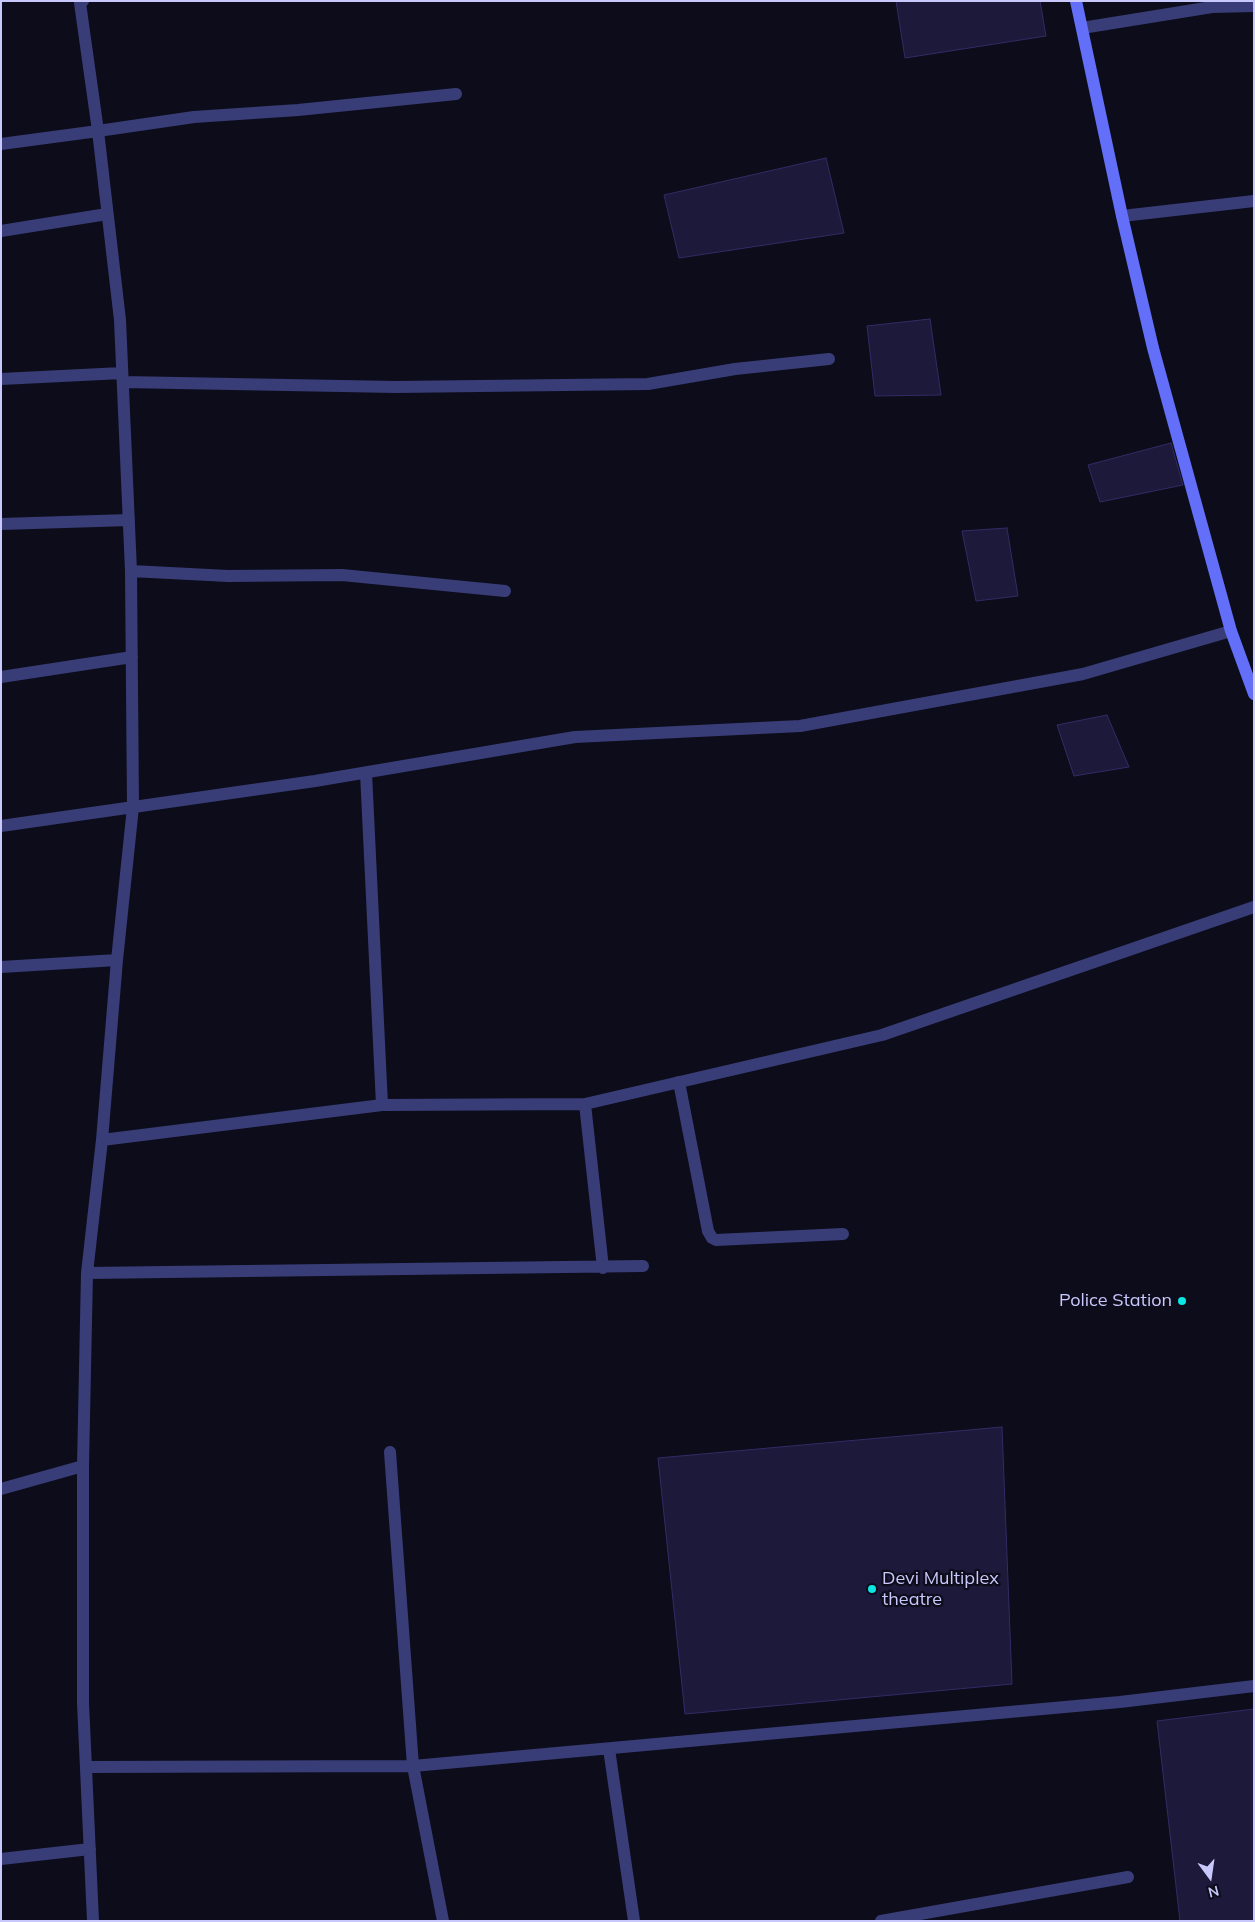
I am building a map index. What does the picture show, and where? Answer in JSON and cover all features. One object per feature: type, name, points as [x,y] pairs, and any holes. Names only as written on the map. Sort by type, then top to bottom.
[{"type":"main road","points":[[1076,1],[1122,216],[1153,348],[1231,631],[1254,694]]},
{"type":"street","points":[[81,2],[120,320],[131,571],[133,807],[117,960],[102,1140],[87,1273],[83,1466],[84,1703],[93,1921]]},
{"type":"street","points":[[1082,28],[1212,7],[1254,6]]},
{"type":"street","points":[[1,144],[98,132],[194,117],[298,110],[456,94]]},
{"type":"street","points":[[1122,216],[1254,201]]},
{"type":"street","points":[[1,231],[108,214]]},
{"type":"street","points":[[1,379],[123,377],[396,387],[648,384],[735,369],[829,359]]},
{"type":"street","points":[[1,524],[129,520]]},
{"type":"street","points":[[131,571],[228,576],[342,575],[505,591]]},
{"type":"street","points":[[1,826],[315,782],[575,737],[800,726],[1083,674],[1231,631]]},
{"type":"street","points":[[1,677],[132,657]]},
{"type":"street","points":[[366,773],[382,1105]]},
{"type":"street","points":[[102,1140],[382,1105],[585,1104],[882,1034],[1254,907]]},
{"type":"street","points":[[1,966],[117,960]]},
{"type":"street","points":[[679,1082],[708,1231],[712,1238],[716,1240],[843,1234]]},
{"type":"street","points":[[585,1104],[603,1268]]},
{"type":"street","points":[[87,1273],[603,1268],[642,1266]]},
{"type":"street","points":[[390,1452],[413,1766],[443,1921]]},
{"type":"street","points":[[1,1489],[83,1466]]},
{"type":"street","points":[[86,1767],[413,1766],[1120,1702],[1254,1686]]},
{"type":"street","points":[[609,1749],[634,1921]]},
{"type":"street","points":[[1,1859],[90,1849]]},
{"type":"street","points":[[881,1921],[1128,1877]]},
{"type":"building","points":[[896,1],[1040,1],[1046,36],[905,58]]},
{"type":"building","points":[[826,158],[844,233],[679,258],[664,195]]},
{"type":"building","points":[[930,319],[941,395],[875,396],[867,326]]},
{"type":"building","points":[[1171,443],[1183,485],[1100,502],[1088,465]]},
{"type":"building","points":[[1007,528],[1018,596],[976,601],[962,531]]},
{"type":"building","points":[[1107,715],[1129,767],[1074,776],[1057,725]]},
{"type":"building","points":[[1002,1427],[1012,1684],[685,1714],[658,1458]]},
{"type":"building","points":[[1254,1709],[1254,1921],[1180,1921],[1157,1721]]},
{"type":"place","name":"Police Station","points":[[1182,1301]]},
{"type":"place","name":"Devi Multiplex theatre","points":[[872,1589]]}]
